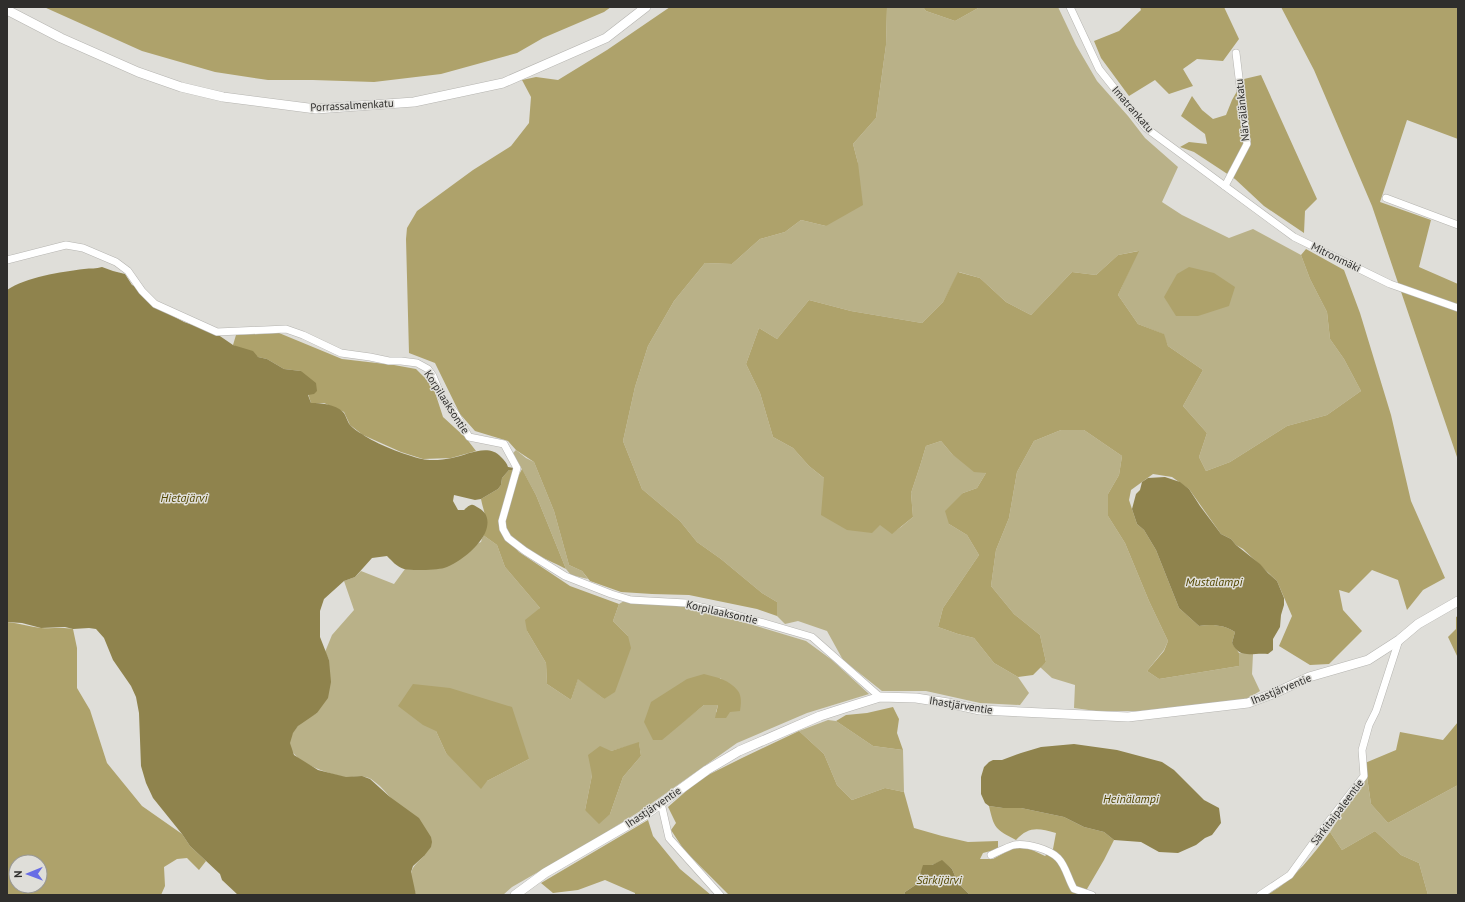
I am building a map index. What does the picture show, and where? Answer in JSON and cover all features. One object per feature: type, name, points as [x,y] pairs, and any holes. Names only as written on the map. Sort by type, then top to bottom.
[{"type":"street","name":"Porrassalmenkatu","points":[[7,10],[61,38],[131,69],[181,87],[223,97],[316,109],[414,102],[502,82],[606,38],[646,7]]},
{"type":"street","name":"Imatrankatu","points":[[1070,7],[1099,69],[1146,128],[1225,186]]},
{"type":"street","name":"Närvälänkatu","points":[[1225,186],[1247,144],[1236,53]]},
{"type":"street","name":"Mitronmäki","points":[[1225,186],[1294,237],[1390,284],[1458,308]]},
{"type":"street","points":[[1386,198],[1458,225]]},
{"type":"street","name":"Korpilaaksontie","points":[[7,260],[66,245],[83,248],[116,262],[128,271],[142,291],[155,304],[217,332],[286,329],[303,334],[341,353],[370,356],[389,361],[417,363],[428,369],[442,398],[455,412],[470,437],[504,444],[517,468],[502,520],[503,529],[508,538],[516,545],[565,576],[630,600],[686,603],[726,612],[812,638],[880,697]]},
{"type":"street","name":"Ihastjärventie","points":[[515,895],[545,873],[645,814],[707,770],[739,751],[820,716],[880,697],[916,698],[980,710],[1128,717],[1248,703],[1275,693],[1309,677],[1368,660],[1399,640],[1418,624],[1458,601]]},
{"type":"street","name":"Särkitaipaleentie","points":[[1260,895],[1290,875],[1364,776],[1362,750],[1369,725],[1376,711],[1399,640]]},
{"type":"street","points":[[661,803],[669,838],[720,895]]},
{"type":"street","points":[[991,855],[1013,845],[1027,845],[1043,849],[1058,858],[1074,889],[1092,895]]},
{"type":"shaded area","points":[[44,7],[611,7],[604,12],[543,38],[517,53],[441,74],[374,82],[268,80],[215,72],[142,51]]},
{"type":"shaded area","points":[[670,7],[887,7],[886,45],[876,118],[853,144],[858,163],[863,205],[826,226],[801,220],[785,232],[760,239],[732,264],[705,263],[674,301],[648,346],[635,387],[623,441],[642,489],[680,521],[697,542],[721,559],[762,593],[777,602],[777,616],[757,609],[689,595],[621,592],[590,581],[582,571],[569,565],[554,511],[534,462],[516,450],[508,441],[475,431],[460,414],[435,363],[409,353],[406,239],[407,228],[417,211],[473,170],[511,146],[529,123],[531,97],[522,80],[536,77],[558,80],[607,50]]},
{"type":"shaded area","points":[[887,7],[923,7],[926,11],[955,21],[980,7],[1058,7],[1076,45],[1097,81],[1145,138],[1178,167],[1162,202],[1182,215],[1229,238],[1253,229],[1301,255],[1310,279],[1327,312],[1330,339],[1344,359],[1361,391],[1327,415],[1287,426],[1230,462],[1206,471],[1199,457],[1207,433],[1183,406],[1203,370],[1168,346],[1163,334],[1138,324],[1118,295],[1138,251],[1118,255],[1096,275],[1072,272],[1031,315],[1006,302],[980,278],[959,272],[943,302],[922,323],[851,311],[809,300],[777,339],[759,328],[746,364],[760,393],[773,437],[793,448],[809,466],[892,533],[913,517],[911,493],[926,446],[941,441],[952,454],[986,473],[977,488],[963,493],[949,524],[967,535],[979,555],[943,608],[938,627],[974,638],[994,663],[1018,677],[1029,693],[1020,705],[980,703],[926,691],[882,691],[843,660],[827,631],[798,621],[785,624],[777,616],[777,602],[762,593],[721,559],[697,542],[680,521],[642,489],[623,441],[635,387],[648,346],[674,301],[705,263],[732,264],[760,239],[785,232],[801,220],[826,226],[858,163],[853,144],[876,118],[886,45]]},
{"type":"shaded area","points":[[923,7],[980,7],[955,21],[926,11]]},
{"type":"shaded area","points":[[1140,7],[1224,7],[1239,39],[1223,61],[1197,59],[1183,69],[1193,86],[1169,94],[1155,80],[1129,96],[1101,58],[1094,41],[1119,31],[1141,10]]},
{"type":"shaded area","points":[[1281,7],[1458,7],[1458,139],[1407,120],[1380,202],[1431,220],[1419,267],[1458,284],[1458,460],[1372,206],[1314,70]]},
{"type":"shaded area","points":[[1261,75],[1317,199],[1305,211],[1304,233],[1264,206],[1235,179],[1194,152],[1180,147],[1189,142],[1207,144],[1205,134],[1181,116],[1192,96],[1202,110],[1213,119],[1226,115],[1232,100],[1244,79]]},
{"type":"shaded area","points":[[1306,249],[1344,270],[1360,313],[1391,415],[1411,501],[1445,578],[1423,590],[1407,610],[1398,580],[1372,570],[1349,593],[1339,590],[1343,610],[1362,631],[1329,664],[1310,665],[1279,646],[1292,616],[1277,581],[1243,549],[1236,545],[1231,539],[1221,534],[1189,489],[1172,477],[1153,474],[1131,490],[1129,500],[1137,524],[1144,530],[1156,550],[1179,608],[1199,626],[1218,626],[1235,632],[1232,643],[1239,653],[1239,666],[1159,679],[1147,671],[1164,651],[1168,641],[1149,601],[1125,543],[1108,516],[1108,494],[1119,475],[1122,456],[1084,430],[1061,430],[1034,441],[1017,472],[1009,518],[996,550],[991,586],[1014,614],[1040,635],[1046,662],[1033,675],[1018,677],[994,663],[974,638],[938,627],[943,608],[979,555],[967,535],[949,524],[945,511],[963,493],[977,488],[986,473],[974,472],[952,454],[941,441],[926,446],[911,493],[913,517],[892,534],[880,525],[872,533],[847,530],[821,515],[824,478],[809,466],[793,448],[773,437],[760,393],[746,364],[759,328],[777,339],[809,300],[851,311],[922,323],[943,302],[958,272],[980,278],[1006,302],[1031,315],[1072,272],[1096,275],[1118,255],[1139,251],[1118,295],[1138,324],[1164,334],[1168,346],[1203,370],[1183,406],[1207,433],[1199,457],[1206,471],[1230,462],[1287,426],[1327,415],[1361,391],[1344,359],[1330,339],[1327,312],[1310,279],[1301,255]]},
{"type":"shaded area","points":[[1189,267],[1214,273],[1235,287],[1229,306],[1198,316],[1176,316],[1164,297],[1177,274]]},
{"type":"shaded area","points":[[279,333],[342,359],[416,369],[433,386],[443,417],[466,438],[476,451],[451,458],[423,459],[401,452],[363,435],[350,425],[344,412],[324,403],[311,403],[301,371],[284,369],[267,359],[258,357],[233,345],[236,335]]},
{"type":"shaded area","points":[[1061,430],[1084,430],[1122,456],[1119,475],[1108,494],[1108,516],[1125,543],[1149,601],[1168,641],[1164,650],[1147,671],[1159,679],[1239,666],[1239,653],[1253,654],[1252,674],[1260,691],[1247,699],[1140,711],[1096,711],[1074,708],[1075,685],[1052,678],[1040,667],[1046,662],[1040,635],[1014,614],[991,586],[996,550],[1009,518],[1017,472],[1034,441]]},
{"type":"shaded area","points":[[516,450],[534,462],[554,511],[569,565],[582,571],[588,579],[571,575],[566,569],[536,495],[513,453]]},
{"type":"shaded area","points":[[522,469],[536,495],[566,569],[539,556],[520,544],[512,537],[507,529],[505,514],[508,501]]},
{"type":"shaded area","points":[[509,470],[512,470],[512,474],[502,532],[519,552],[570,586],[619,604],[613,621],[628,636],[631,648],[615,692],[604,699],[578,679],[571,700],[547,684],[546,663],[527,631],[525,620],[540,608],[505,567],[497,545],[483,535],[486,521],[481,499],[498,489],[501,485],[502,478]]},
{"type":"shaded area","points":[[483,535],[497,545],[505,567],[540,608],[527,631],[546,663],[547,684],[571,700],[578,678],[604,699],[628,636],[613,621],[619,604],[624,601],[697,608],[806,641],[832,660],[869,694],[807,713],[737,743],[645,808],[594,840],[512,887],[503,895],[416,895],[411,874],[414,866],[424,856],[402,814],[388,795],[371,779],[361,776],[344,777],[313,767],[295,755],[290,747],[291,738],[299,725],[317,713],[329,660],[325,652],[332,635],[354,610],[344,581],[355,577],[361,571],[394,584],[405,569],[416,570],[481,542]],"holes":[[[721,678],[726,718],[716,712],[718,705],[704,705],[684,721]],[[436,731],[529,759],[487,781],[446,753]],[[639,743],[641,756],[623,777],[610,814],[585,810],[592,775],[611,751]]]},
{"type":"shaded area","points":[[1458,616],[1458,658],[1448,637],[1456,629],[1456,617]]},
{"type":"shaded area","points":[[7,622],[41,628],[73,629],[77,648],[77,688],[90,710],[107,763],[142,806],[182,834],[190,846],[206,861],[199,870],[187,858],[177,859],[164,867],[165,886],[161,895],[7,895]]},
{"type":"shaded area","points":[[704,674],[713,676],[735,687],[740,695],[740,711],[730,712],[726,718],[715,718],[718,705],[704,705],[662,740],[653,740],[644,722],[651,702],[687,679]]},
{"type":"shaded area","points":[[413,684],[450,688],[512,707],[529,759],[487,781],[481,789],[446,753],[436,731],[423,725],[398,706]]},
{"type":"shaded area","points":[[893,707],[899,719],[897,733],[903,750],[873,746],[836,721],[846,715],[867,713]]},
{"type":"shaded area","points":[[828,720],[836,721],[873,746],[903,750],[904,792],[885,788],[852,800],[837,785],[824,754],[799,731]]},
{"type":"shaded area","points":[[1458,722],[1458,785],[1388,823],[1371,804],[1365,763],[1396,750],[1400,732],[1443,740]]},
{"type":"shaded area","points":[[799,731],[824,754],[837,785],[852,800],[885,788],[904,792],[914,828],[968,842],[998,841],[998,849],[983,853],[980,859],[993,859],[1015,847],[1030,849],[1045,856],[1053,849],[1056,833],[1034,829],[1025,832],[1016,840],[996,827],[992,819],[989,806],[1021,808],[1064,817],[1084,827],[1104,832],[1114,840],[1087,889],[1077,895],[970,895],[958,883],[952,869],[942,861],[932,865],[919,874],[917,884],[905,892],[904,895],[729,895],[684,850],[671,830],[676,823],[668,807],[700,779]]},
{"type":"shaded area","points":[[639,742],[641,756],[623,777],[610,814],[599,824],[585,810],[592,775],[588,755],[600,746],[611,751]]},
{"type":"shaded area","points":[[1367,777],[1371,804],[1388,823],[1458,785],[1458,895],[1428,895],[1419,863],[1401,855],[1375,831],[1342,850],[1330,832]]},
{"type":"shaded area","points":[[648,820],[653,836],[680,869],[711,895],[635,895],[635,893],[605,880],[578,890],[553,893],[541,883]]},
{"type":"shaded area","points":[[1375,831],[1401,855],[1419,863],[1428,895],[1267,895],[1294,875],[1309,859],[1330,832],[1342,850]]},
{"type":"water","name":"Hietajärvi","points":[[102,267],[125,274],[132,285],[139,288],[162,310],[184,322],[214,332],[233,345],[253,351],[258,357],[267,359],[284,369],[301,371],[316,383],[317,391],[314,394],[308,395],[311,403],[328,404],[340,409],[351,426],[375,442],[407,455],[429,460],[458,457],[484,450],[490,451],[501,457],[508,467],[514,468],[512,474],[512,470],[509,470],[502,478],[501,485],[498,489],[481,499],[475,500],[454,495],[453,501],[458,510],[464,510],[473,505],[484,512],[487,517],[487,527],[485,533],[476,546],[464,557],[444,568],[418,570],[407,570],[401,568],[387,556],[372,558],[355,577],[344,581],[324,599],[320,611],[320,637],[329,660],[331,682],[328,698],[317,713],[298,726],[293,733],[290,743],[294,755],[318,770],[346,777],[362,776],[370,779],[390,797],[419,818],[431,837],[432,842],[431,847],[413,866],[411,872],[416,895],[238,895],[222,880],[220,874],[190,846],[153,798],[146,783],[141,766],[139,713],[136,697],[131,686],[113,660],[104,638],[96,629],[73,629],[65,627],[41,628],[22,623],[7,622],[7,290],[15,285],[34,278]]},
{"type":"water","name":"Mustalampi","points":[[1165,477],[1180,482],[1189,489],[1221,534],[1231,539],[1277,581],[1284,598],[1284,605],[1280,627],[1273,639],[1273,650],[1268,654],[1247,654],[1239,652],[1232,643],[1235,632],[1218,626],[1199,626],[1179,608],[1156,550],[1144,530],[1137,524],[1132,509],[1136,494],[1140,490],[1142,482],[1148,478]]},
{"type":"water","name":"Heinälampi","points":[[1074,744],[1117,750],[1162,762],[1174,770],[1204,800],[1219,808],[1221,823],[1212,835],[1196,845],[1178,853],[1159,852],[1141,842],[1114,840],[1104,832],[1084,827],[1064,817],[1021,808],[989,806],[985,803],[981,794],[981,777],[984,767],[989,762],[993,760],[1002,760],[1041,747]]},
{"type":"water","name":"Särkijärvi","points":[[942,860],[952,869],[958,883],[970,895],[904,895],[905,892],[917,884],[923,865],[932,865]]}]
